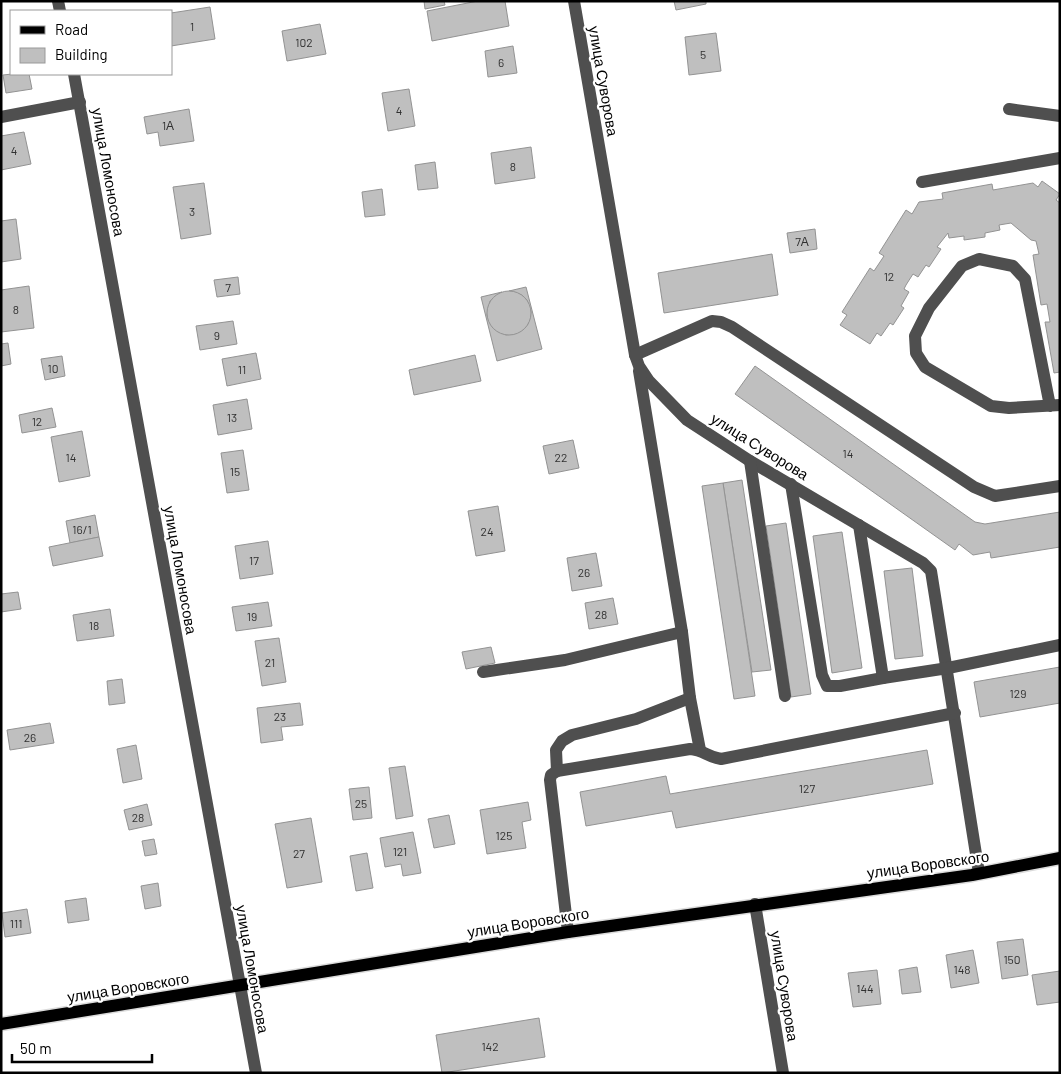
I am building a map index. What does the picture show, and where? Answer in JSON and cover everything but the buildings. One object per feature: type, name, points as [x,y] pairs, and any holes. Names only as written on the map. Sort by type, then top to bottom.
[{"type":"main road","name":"улица Воровского","points":[[1,1024],[568,932],[755,904],[979,874],[1060,858]]},
{"type":"street","name":"улица Суворова","points":[[574,1],[637,361],[649,381],[687,420],[750,461],[923,563],[932,571],[979,874]]},
{"type":"street","name":"улица Ломоносова","points":[[74,75],[256,1073]]},
{"type":"street","points":[[1,118],[80,102]]},
{"type":"street","points":[[1008,109],[1060,116]]},
{"type":"street","points":[[922,182],[1060,158]]},
{"type":"street","points":[[979,259],[1014,266],[1025,279],[1055,406],[1008,408],[991,406],[925,367],[916,353],[915,336],[929,308],[962,266],[979,259]]},
{"type":"street","points":[[700,750],[690,698],[682,632],[637,361],[712,321],[721,322],[732,327],[974,487],[996,496],[1060,486]]},
{"type":"street","points":[[750,461],[785,696]]},
{"type":"street","points":[[791,484],[822,675],[827,686],[840,686],[948,668],[1060,645]]},
{"type":"street","points":[[860,525],[883,678]]},
{"type":"street","points":[[483,672],[565,660],[682,632]]},
{"type":"street","points":[[557,771],[556,750],[562,741],[572,735],[636,719],[690,698]]},
{"type":"street","points":[[568,932],[550,780],[551,775],[557,771],[690,749],[700,750],[712,758],[721,758],[955,713]]},
{"type":"street","name":"улица Суворова","points":[[755,904],[783,1073]]}]
